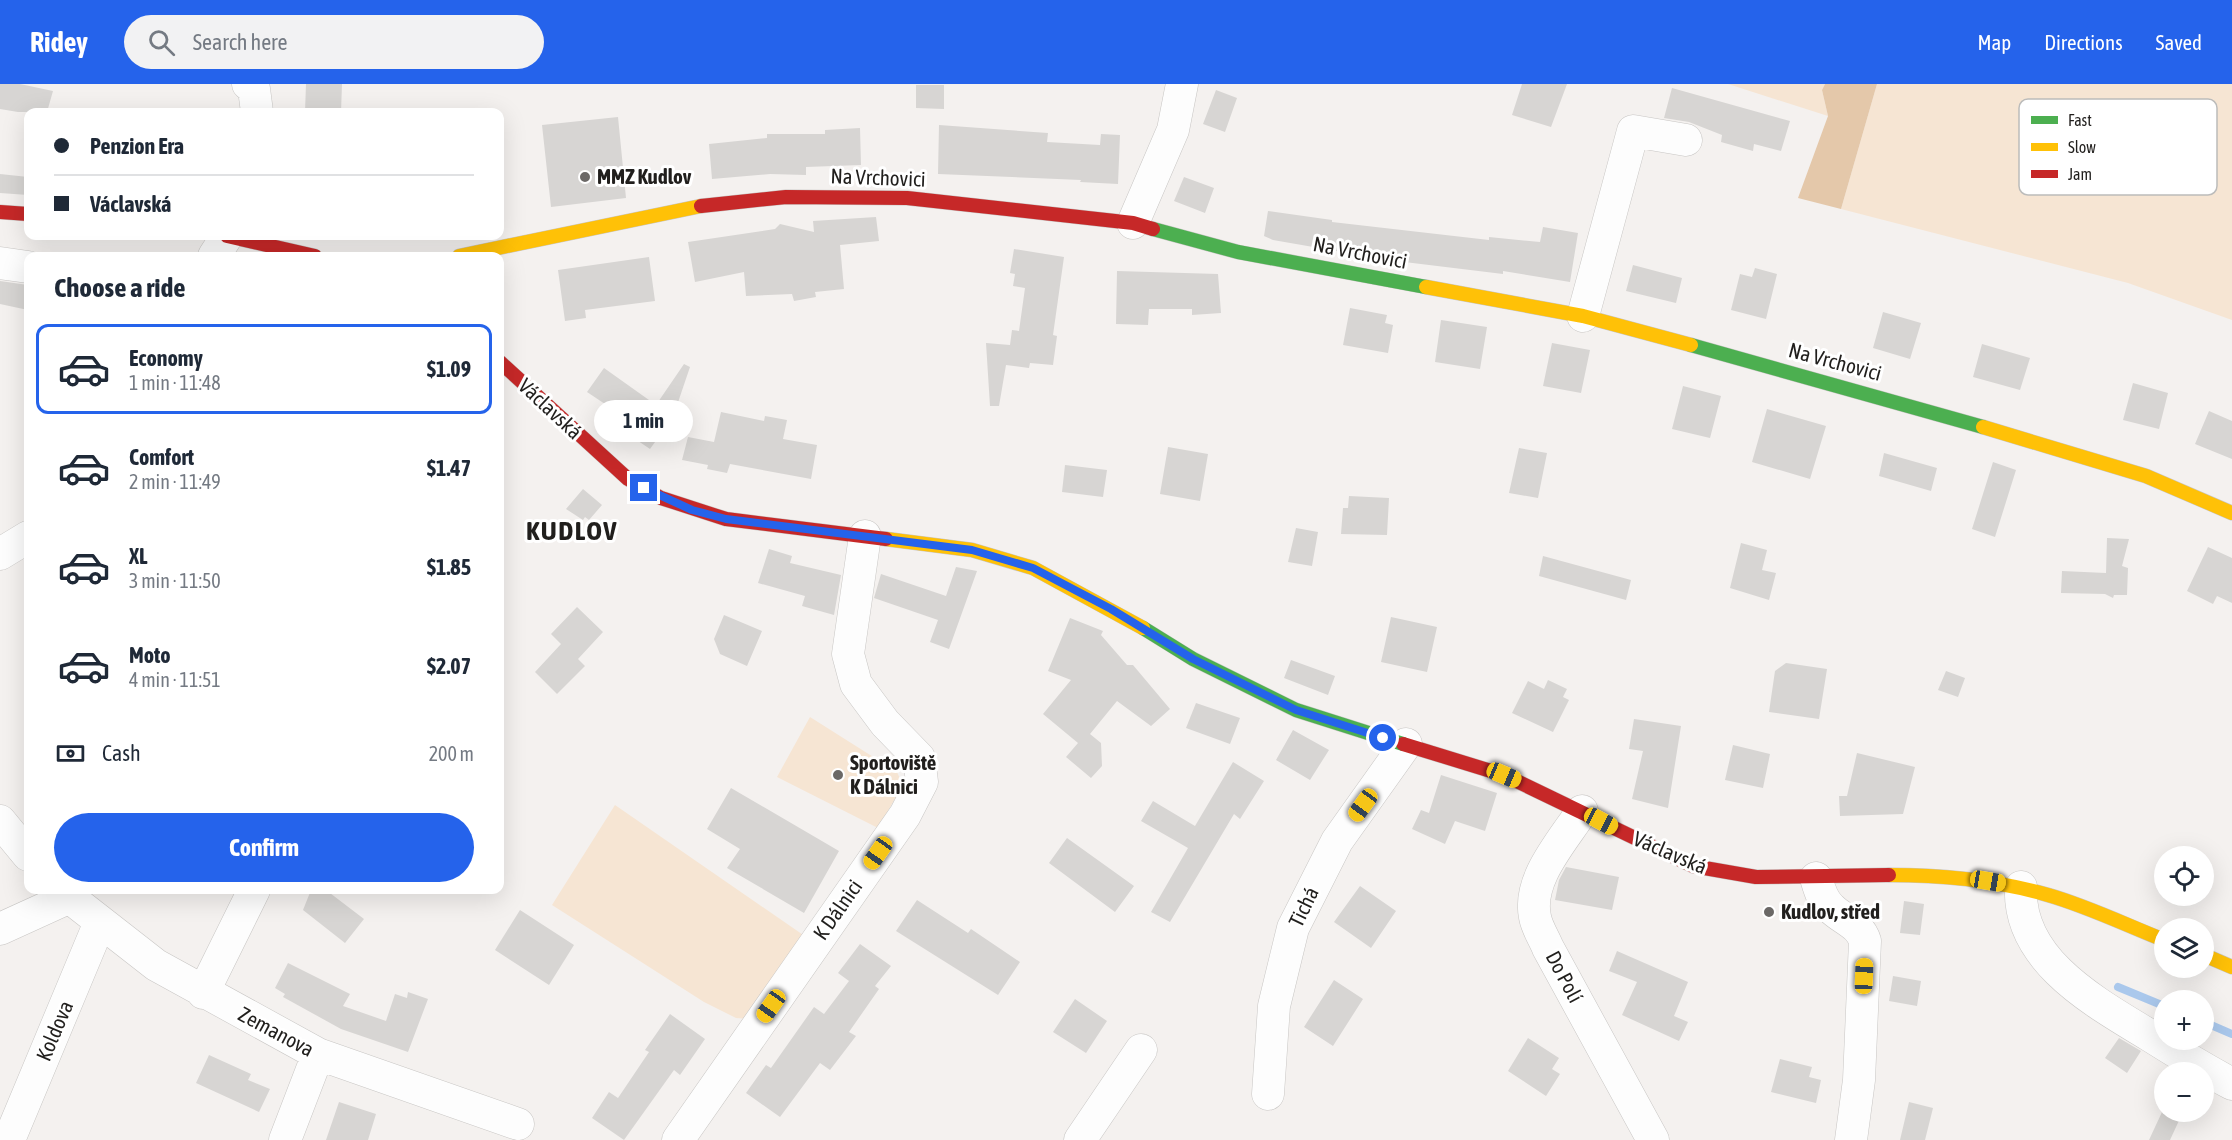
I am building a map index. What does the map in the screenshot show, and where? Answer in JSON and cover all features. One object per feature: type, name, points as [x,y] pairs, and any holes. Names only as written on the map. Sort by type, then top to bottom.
[{"type":"street","points":[[248,84],[254,88],[256,108]]},
{"type":"street","points":[[1133,223],[1173,130],[1182,84]]},
{"type":"street","points":[[1583,316],[1633,131],[1686,140]]},
{"type":"street","name":"Na Vrchovici","points":[[478,252],[687,208],[786,197],[907,198],[1133,223],[1238,252],[1583,316],[1886,398],[2146,476],[2232,513]]},
{"type":"street","points":[[0,212],[24,214]]},
{"type":"street","points":[[245,240],[297,252]]},
{"type":"street","points":[[0,263],[24,266]]},
{"type":"street","name":"Václavská","points":[[504,366],[618,471],[661,498],[692,510],[726,519],[972,550],[1033,568],[1101,604],[1193,659],[1296,710],[1504,775],[1693,866],[1733,875],[1816,878],[1932,875],[2021,887],[2154,936]]},
{"type":"street","name":"K Dálnici","points":[[678,1140],[904,815],[922,782],[919,758],[885,723],[856,684],[848,654],[865,536]]},
{"type":"street","points":[[0,554],[24,539]]},
{"type":"street","name":"Tichá","points":[[1268,1094],[1274,1006],[1293,928],[1337,841],[1406,744]]},
{"type":"street","name":"Do Polí","points":[[1582,811],[1543,872],[1536,890],[1536,920],[1548,948],[1653,1140]]},
{"type":"street","points":[[0,821],[24,850]]},
{"type":"street","points":[[1816,878],[1821,893],[1831,908],[1862,932],[1865,941],[1859,1080],[1851,1140]]},
{"type":"street","points":[[2021,887],[2020,910],[2028,931],[2060,973],[2110,1011],[2232,1084]]},
{"type":"street","points":[[0,929],[64,894]]},
{"type":"street","name":"Zemanova","points":[[64,894],[156,964],[203,993],[318,1054],[518,1124]]},
{"type":"street","points":[[203,993],[252,894]]},
{"type":"street","name":"Koldova","points":[[9,1140],[100,922]]},
{"type":"street","points":[[2214,959],[2232,967]]},
{"type":"street","points":[[1080,1140],[1142,1050]]},
{"type":"street","points":[[285,1140],[318,1054]]},
{"type":"shaded area","points":[[1728,84],[1825,84],[1822,90],[1828,116]]},
{"type":"shaded area","points":[[1825,84],[1877,84],[1841,209],[1798,198],[1828,116],[1822,90]]},
{"type":"shaded area","points":[[1877,84],[2232,84],[2232,320],[2128,283],[1841,209]]},
{"type":"shaded area","name":"Sportoviště K Dálnici","points":[[810,717],[897,772],[903,785],[878,828],[777,777]]},
{"type":"shaded area","points":[[615,805],[809,939],[750,1019],[736,1018],[704,1002],[552,905]]},
{"type":"building","points":[[0,84],[20,84],[53,91],[48,108],[24,108],[24,112],[0,109]]},
{"type":"building","points":[[306,84],[342,84],[341,108],[305,108]]},
{"type":"building","points":[[1522,84],[1567,84],[1551,127],[1512,115]]},
{"type":"building","points":[[916,85],[944,85],[944,109],[916,108]]},
{"type":"building","points":[[1672,88],[1790,121],[1781,151],[1754,144],[1753,151],[1721,142],[1722,135],[1689,122],[1664,118]]},
{"type":"building","points":[[1216,90],[1237,98],[1225,132],[1203,124]]},
{"type":"building","name":"MMZ Kudlov","points":[[618,117],[626,198],[551,207],[542,125]]},
{"type":"building","points":[[939,125],[1048,133],[1047,142],[1100,145],[1101,134],[1120,135],[1118,184],[1080,182],[1081,180],[938,174]]},
{"type":"building","points":[[860,128],[861,165],[806,167],[806,175],[770,174],[712,179],[709,144],[767,138],[767,134],[825,134],[825,130]]},
{"type":"building","points":[[0,174],[24,177],[24,195],[0,193]]},
{"type":"building","points":[[1184,177],[1214,188],[1205,213],[1174,201]]},
{"type":"building","points":[[1268,211],[1332,220],[1332,222],[1489,240],[1489,237],[1540,242],[1543,227],[1578,233],[1570,282],[1503,271],[1503,274],[1388,260],[1273,240],[1264,236]]},
{"type":"building","points":[[876,217],[879,241],[840,245],[844,289],[815,292],[816,297],[794,301],[792,294],[746,296],[744,272],[695,282],[688,242],[775,229],[780,224],[814,232],[813,221]]},
{"type":"building","points":[[1014,249],[1064,257],[1053,335],[1057,336],[1053,365],[1030,363],[1029,368],[1006,365],[999,406],[990,406],[986,343],[1010,345],[1012,330],[1019,331],[1025,288],[1013,286],[1015,274],[1010,273]]},
{"type":"building","points":[[649,257],[655,301],[585,310],[586,318],[565,321],[558,270]]},
{"type":"building","points":[[1633,265],[1682,278],[1676,303],[1626,291]]},
{"type":"building","points":[[1755,268],[1777,274],[1766,319],[1731,310],[1740,274],[1752,277]]},
{"type":"building","points":[[1117,271],[1218,274],[1221,313],[1192,315],[1192,309],[1149,309],[1148,325],[1116,324]]},
{"type":"building","points":[[0,281],[24,284],[24,309],[0,304]]},
{"type":"building","points":[[1350,308],[1387,315],[1385,323],[1393,325],[1388,353],[1343,345]]},
{"type":"building","points":[[1883,312],[1921,323],[1910,359],[1873,348]]},
{"type":"building","points":[[1441,320],[1487,327],[1480,369],[1435,362]]},
{"type":"building","points":[[1552,343],[1590,350],[1581,393],[1543,386]]},
{"type":"building","points":[[1982,344],[2030,358],[2020,390],[1973,377]]},
{"type":"building","points":[[684,364],[690,367],[673,417],[650,449],[610,422],[617,412],[587,392],[604,368],[656,405]]},
{"type":"building","points":[[2133,383],[2168,393],[2159,429],[2123,420]]},
{"type":"building","points":[[1683,386],[1721,396],[1710,438],[1672,429]]},
{"type":"building","points":[[1767,409],[1826,426],[1810,479],[1752,462]]},
{"type":"building","points":[[2209,411],[2232,421],[2232,459],[2195,444]]},
{"type":"building","points":[[721,412],[764,421],[765,416],[787,420],[783,439],[817,445],[811,479],[730,464],[727,473],[707,469],[708,465],[682,460],[688,437],[714,442]]},
{"type":"building","points":[[1168,447],[1208,454],[1200,501],[1160,494]]},
{"type":"building","points":[[1519,448],[1547,453],[1538,498],[1509,493]]},
{"type":"building","points":[[1884,453],[1937,468],[1931,491],[1879,476]]},
{"type":"building","points":[[1993,462],[2016,470],[1995,537],[1972,529]]},
{"type":"building","points":[[1065,465],[1107,470],[1103,497],[1062,492]]},
{"type":"building","points":[[583,489],[602,505],[589,520],[585,517],[583,520],[566,509]]},
{"type":"building","points":[[1349,496],[1389,498],[1387,535],[1341,534],[1343,508],[1348,508]]},
{"type":"building","points":[[1296,528],[1318,532],[1312,566],[1288,562]]},
{"type":"building","points":[[2107,538],[2129,539],[2122,566],[2128,568],[2127,595],[2114,595],[2113,598],[2105,594],[2061,593],[2062,571],[2106,573]]},
{"type":"building","points":[[1741,543],[1767,550],[1762,570],[1776,573],[1769,600],[1730,588]]},
{"type":"building","points":[[2208,547],[2232,558],[2232,603],[2217,596],[2213,604],[2187,591]]},
{"type":"building","points":[[769,549],[792,556],[790,563],[841,575],[834,615],[802,606],[805,596],[758,583]]},
{"type":"building","points":[[1543,556],[1631,580],[1626,600],[1539,576]]},
{"type":"building","points":[[956,567],[977,571],[949,649],[930,642],[938,620],[874,598],[881,574],[946,596]]},
{"type":"building","points":[[577,607],[603,632],[578,659],[585,666],[557,694],[535,672],[561,644],[551,634]]},
{"type":"building","points":[[724,615],[762,631],[747,666],[720,654],[714,639]]},
{"type":"building","points":[[1391,617],[1437,627],[1427,672],[1381,662]]},
{"type":"building","points":[[1070,618],[1103,631],[1101,635],[1127,665],[1133,665],[1170,709],[1151,726],[1117,701],[1090,734],[1101,743],[1102,766],[1091,778],[1066,757],[1078,743],[1043,714],[1071,680],[1048,671]]},
{"type":"building","points":[[1291,660],[1335,676],[1328,695],[1284,678]]},
{"type":"building","points":[[1786,663],[1827,669],[1819,719],[1769,712],[1775,671]]},
{"type":"building","points":[[1946,671],[1965,678],[1958,697],[1938,690]]},
{"type":"building","points":[[1548,680],[1567,689],[1563,697],[1569,700],[1553,732],[1512,713],[1528,681],[1544,689]]},
{"type":"building","points":[[1196,703],[1240,718],[1230,744],[1186,728]]},
{"type":"building","points":[[1634,719],[1681,726],[1668,808],[1632,799],[1643,751],[1629,749]]},
{"type":"building","points":[[1293,730],[1329,750],[1310,780],[1276,760]]},
{"type":"building","points":[[1733,745],[1770,754],[1763,788],[1725,780]]},
{"type":"building","points":[[1857,753],[1915,767],[1903,814],[1840,816],[1839,796],[1847,796]]},
{"type":"building","points":[[1233,762],[1264,781],[1240,819],[1234,814],[1170,922],[1151,912],[1188,848],[1141,821],[1153,801],[1195,826]]},
{"type":"building","points":[[1441,775],[1497,793],[1485,831],[1455,821],[1445,844],[1412,829],[1421,810],[1429,813]]},
{"type":"building","points":[[731,788],[839,851],[804,913],[727,868],[740,849],[707,829]]},
{"type":"building","points":[[1067,838],[1134,886],[1115,912],[1049,863]]},
{"type":"building","points":[[1566,867],[1619,877],[1612,910],[1555,900],[1559,880]]},
{"type":"building","points":[[1360,886],[1396,911],[1371,948],[1334,922]]},
{"type":"building","points":[[309,894],[331,894],[364,919],[345,943],[303,910]]},
{"type":"building","points":[[917,900],[968,933],[971,929],[1020,962],[998,995],[896,931]]},
{"type":"building","points":[[1904,901],[1924,904],[1920,935],[1900,933]]},
{"type":"building","points":[[520,910],[574,945],[549,985],[495,950]]},
{"type":"building","points":[[860,944],[891,966],[875,986],[879,989],[849,1032],[856,1036],[830,1070],[820,1063],[780,1117],[746,1093],[766,1065],[771,1068],[814,1007],[824,1014],[849,981],[838,973]]},
{"type":"building","points":[[1617,951],[1688,982],[1674,1016],[1688,1022],[1679,1041],[1622,1015],[1637,982],[1609,971]]},
{"type":"building","points":[[288,963],[350,994],[343,1006],[386,1021],[395,994],[407,998],[408,992],[428,999],[408,1052],[341,1029],[283,997],[285,994],[275,988]]},
{"type":"building","points":[[1893,976],[1921,981],[1917,1006],[1889,1001]]},
{"type":"building","points":[[1334,980],[1363,999],[1333,1046],[1304,1027]]},
{"type":"building","points":[[1075,999],[1107,1021],[1086,1053],[1053,1032]]},
{"type":"building","points":[[670,1014],[705,1039],[680,1075],[674,1070],[624,1140],[592,1118],[609,1092],[618,1098],[649,1052],[645,1050]]},
{"type":"building","points":[[1528,1038],[1559,1058],[1552,1069],[1560,1074],[1546,1096],[1508,1071]]},
{"type":"building","points":[[2119,1038],[2141,1051],[2127,1073],[2105,1058]]},
{"type":"building","points":[[209,1055],[251,1074],[248,1080],[270,1089],[259,1112],[196,1083]]},
{"type":"building","points":[[1780,1059],[1812,1067],[1809,1077],[1821,1080],[1816,1103],[1771,1092]]},
{"type":"building","points":[[339,1102],[376,1114],[368,1140],[326,1140]]},
{"type":"building","points":[[1909,1102],[1933,1108],[1925,1140],[1900,1140]]},
{"type":"building","points":[[2157,1122],[2178,1122],[2170,1140],[2149,1140]]},
{"type":"waterway","points":[[2118,987],[2154,1002]]},
{"type":"waterway","points":[[2214,1026],[2232,1034]]},
{"type":"traffic: fast","points":[[1153,229],[1238,252],[1426,287]]},
{"type":"traffic: fast","points":[[1691,345],[1983,427]]},
{"type":"traffic: fast","points":[[1143,628],[1193,659],[1296,710],[1403,744]]},
{"type":"traffic: slow","points":[[478,252],[701,206]]},
{"type":"traffic: slow","points":[[1426,287],[1583,316],[1691,345]]},
{"type":"traffic: slow","points":[[1983,427],[2146,476],[2232,513]]},
{"type":"traffic: slow","points":[[886,539],[972,550],[1033,568],[1143,628]]},
{"type":"traffic: slow","points":[[1889,875],[1969,879],[2028,890],[2077,905],[2154,936]]},
{"type":"traffic: slow","points":[[2214,959],[2232,967]]},
{"type":"traffic: jam","points":[[701,206],[786,197],[907,198],[1133,223],[1153,229]]},
{"type":"traffic: jam","points":[[0,212],[24,214]]},
{"type":"traffic: jam","points":[[245,240],[297,252]]},
{"type":"traffic: jam","points":[[504,366],[628,479],[661,498],[726,519],[886,539]]},
{"type":"traffic: jam","points":[[1403,744],[1504,775],[1693,866],[1756,877],[1889,875]]},
{"type":"place","name":"MMZ Kudlov","points":[[585,177]]},
{"type":"place","name":"Sportoviště K Dálnici","points":[[838,775]]},
{"type":"place","name":"Kudlov, střed","points":[[1769,912]]},
{"type":"district","name":"KUDLOV","points":[[572,531]]},
{"type":"route","points":[[644,488],[661,498],[692,510],[726,519],[972,550],[1033,568],[1111,609],[1223,675],[1296,710],[1383,738]]}]
